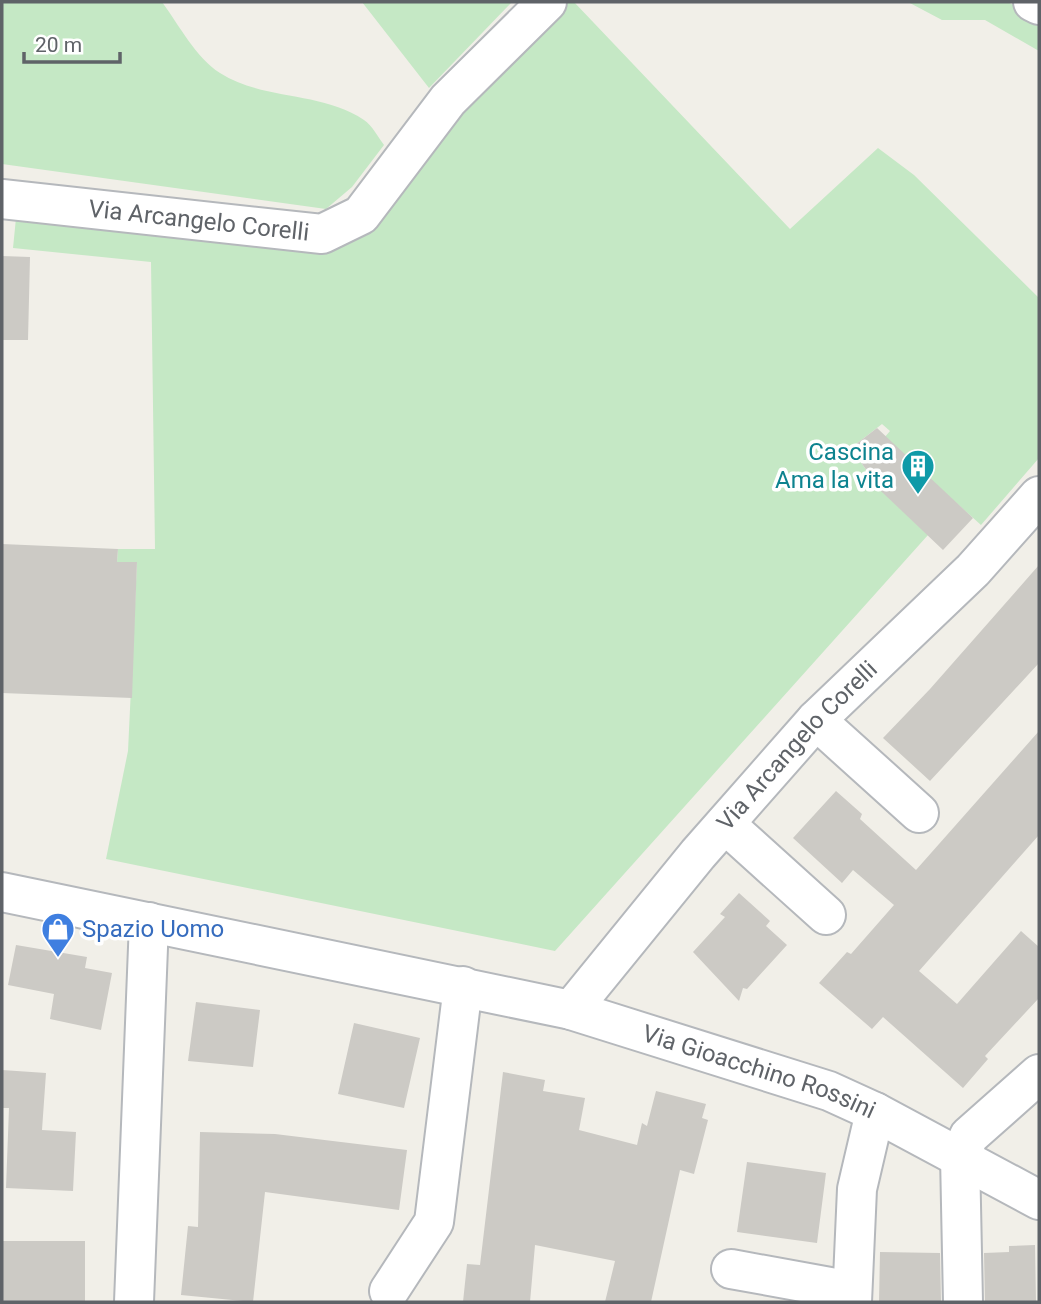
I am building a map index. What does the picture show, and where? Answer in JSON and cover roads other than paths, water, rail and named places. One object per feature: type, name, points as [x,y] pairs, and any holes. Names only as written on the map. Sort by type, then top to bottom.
[{"type":"street","name":"Via Arcangelo Corelli","points":[[2,199],[322,234],[361,215],[448,100],[547,2]]},
{"type":"street","points":[[1033,2],[1039,5]]},
{"type":"street","name":"Via Arcangelo Corelli","points":[[570,1010],[725,824],[816,720],[972,570],[1039,496]]},
{"type":"street","points":[[816,720],[919,813]]},
{"type":"street","points":[[725,824],[826,915]]},
{"type":"street","name":"Via Gioacchino Rossini","points":[[2,892],[570,1010],[809,1084],[875,1112],[1039,1200]]},
{"type":"street","points":[[134,1302],[149,922]]},
{"type":"street","points":[[389,1291],[434,1222],[463,986]]},
{"type":"street","points":[[963,1302],[960,1156],[969,1136],[1039,1074]]},
{"type":"street","points":[[731,1269],[852,1297],[857,1189],[875,1112]]},
{"type":"place","name":"Cascina Ama la vita","points":[[918,496]]},
{"type":"place","name":"Spazio Uomo","points":[[58,959]]}]
